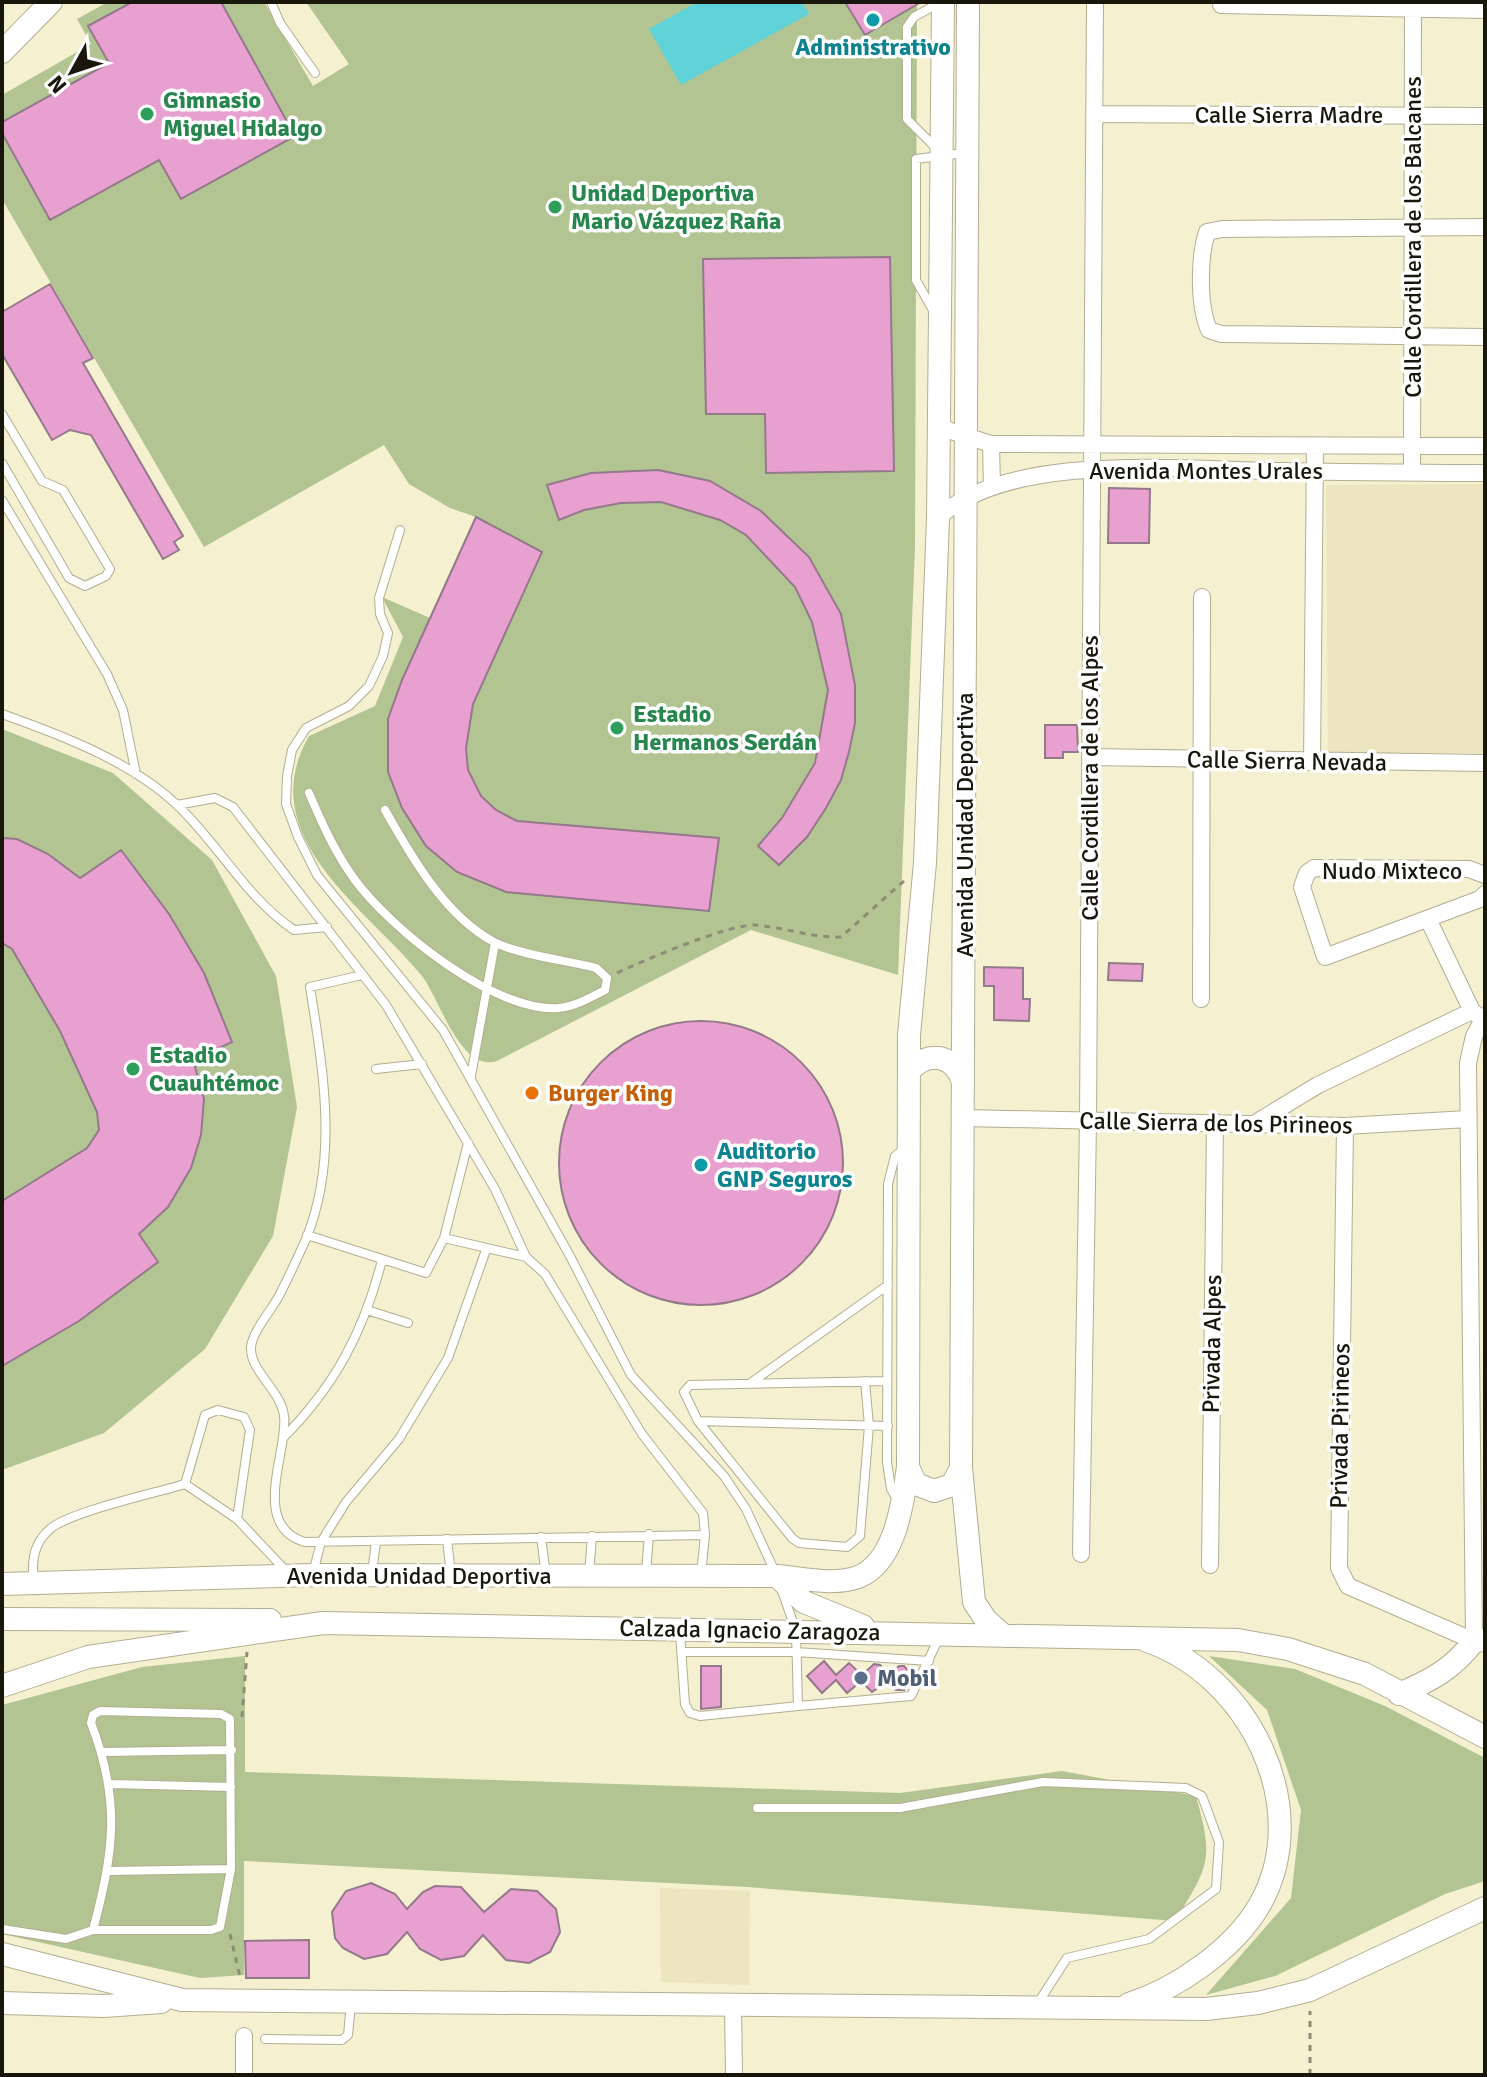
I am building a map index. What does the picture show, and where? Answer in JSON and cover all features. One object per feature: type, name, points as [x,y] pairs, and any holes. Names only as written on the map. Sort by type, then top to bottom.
[{"type":"street","points":[[2,52],[51,2]]},
{"type":"street","name":"Avenida Unidad Deportiva","points":[[942,2],[954,153],[967,436],[961,1468],[974,1602],[986,1620],[1004,1636]]},
{"type":"street","name":"Avenida Unidad Deportiva","points":[[2,1584],[300,1575],[777,1576],[837,1581],[857,1577],[871,1569],[886,1547],[902,1509],[908,1467],[909,1035],[925,863],[938,518],[940,319],[968,2]]},
{"type":"street","name":"Calle Cordillera de los Alpes","points":[[1081,1554],[1088,1122],[1095,2]]},
{"type":"street","points":[[1221,5],[1413,5],[1485,10]]},
{"type":"street","name":"Calle Cordillera de los Balcanes","points":[[1412,473],[1415,225],[1413,5]]},
{"type":"street","name":"Calle Sierra Madre","points":[[1094,114],[1485,116]]},
{"type":"street","points":[[1485,227],[1415,225],[1207,232],[1203,260],[1204,319],[1209,330],[1221,334],[1485,337]]},
{"type":"street","name":"Avenida Montes Urales","points":[[939,423],[948,430],[991,444],[1485,446]]},
{"type":"street","points":[[991,444],[992,487]]},
{"type":"street","points":[[1312,763],[1315,447]]},
{"type":"street","name":"Avenida Montes Urales","points":[[938,518],[966,499],[992,487],[1093,468],[1485,473]]},
{"type":"street","points":[[1201,999],[1202,597]]},
{"type":"street","name":"Calle Sierra Nevada","points":[[1090,757],[1312,763],[1485,763]]},
{"type":"street","name":"Nudo Mixteco","points":[[1485,875],[1469,869],[1314,868],[1303,880],[1312,924],[1325,957],[1480,899],[1485,894]]},
{"type":"street","name":"Nudo Mixteco","points":[[1428,919],[1481,1017]]},
{"type":"street","points":[[1399,1694],[1442,1674],[1479,1641],[1468,1063],[1481,1017]]},
{"type":"street","points":[[1255,1123],[1318,1085],[1481,1017]]},
{"type":"street","points":[[909,1071],[928,1057],[940,1057],[952,1062],[964,1083]]},
{"type":"street","name":"Calle Sierra de los Pirineos","points":[[963,1118],[1345,1126],[1468,1119]]},
{"type":"street","name":"Privada Alpes","points":[[1210,1565],[1215,1122]]},
{"type":"street","name":"Privada Pirineos","points":[[1345,1126],[1339,1568],[1348,1586],[1479,1641]]},
{"type":"street","points":[[908,1467],[916,1484],[934,1491],[952,1485],[961,1468]]},
{"type":"street","points":[[777,1576],[796,1624]]},
{"type":"street","name":"Avenida Unidad Deportiva","points":[[796,1624],[837,1581]]},
{"type":"street","points":[[2,1610],[35,1584]]},
{"type":"street","points":[[2,1619],[235,1618],[323,1623]]},
{"type":"street","name":"Calzada Ignacio Zaragoza","points":[[2,1686],[88,1657],[323,1623],[762,1630],[841,1619],[891,1634],[1238,1640],[1288,1649],[1365,1674],[1485,1737]]},
{"type":"street","points":[[1120,2007],[1175,1983],[1243,1926],[1259,1906],[1278,1843],[1271,1775],[1242,1713],[1193,1664],[1130,1636]]},
{"type":"street","points":[[2,2003],[104,2006],[182,2000],[1206,2009],[1258,2003],[1310,1990],[1485,1908]]},
{"type":"street","points":[[2,1954],[182,2000]]},
{"type":"street","points":[[733,2004],[734,2075]]},
{"type":"street","points":[[244,2036],[244,2075]]},
{"type":"lane","points":[[31,22],[63,2]]},
{"type":"lane","points":[[271,2],[280,23],[315,73]]},
{"type":"lane","points":[[942,2],[914,17],[907,27],[907,119],[954,153]]},
{"type":"lane","points":[[2,414],[42,481],[63,490],[110,569],[106,576],[85,586],[69,578],[2,463]]},
{"type":"lane","points":[[2,500],[107,674],[123,710],[136,774]]},
{"type":"lane","points":[[400,530],[379,598],[380,614],[388,633],[383,656],[369,686],[349,706],[306,728],[292,750],[286,804],[317,875],[425,1004],[471,1077],[570,1256],[631,1375],[724,1476],[746,1509],[777,1576]]},
{"type":"lane","points":[[2,714],[136,774],[177,805],[254,898],[275,918],[294,930],[327,927]]},
{"type":"lane","points":[[309,793],[332,844],[373,901],[434,955],[487,990],[556,1008],[570,1006],[605,990],[607,978],[596,968],[495,943],[459,914],[419,866],[385,810]]},
{"type":"lane","points":[[177,805],[215,798],[233,807],[386,1005],[495,1189],[526,1257],[545,1274],[642,1434],[703,1513],[705,1535],[700,1576]]},
{"type":"lane","points":[[471,1077],[495,943]]},
{"type":"lane","points":[[362,975],[310,987],[326,1090],[324,1164],[307,1235],[279,1297],[251,1342],[251,1360],[274,1388],[284,1416],[274,1498],[285,1528],[296,1540],[321,1542],[705,1535]]},
{"type":"lane","points":[[376,1069],[422,1064]]},
{"type":"lane","points":[[307,1235],[426,1273],[444,1238],[468,1143]]},
{"type":"lane","points":[[902,1509],[891,1489],[888,1426],[888,1184],[895,1156],[908,1145]]},
{"type":"lane","points":[[444,1238],[526,1257]]},
{"type":"lane","points":[[185,1484],[237,1519],[282,1564],[300,1575],[346,1502],[399,1439],[448,1358],[486,1250]]},
{"type":"lane","points":[[283,1439],[310,1411],[339,1370],[370,1311],[382,1260]]},
{"type":"lane","points":[[749,1383],[888,1285]]},
{"type":"lane","points":[[370,1311],[408,1323]]},
{"type":"lane","points":[[865,1381],[869,1426],[860,1536],[847,1547],[799,1543],[698,1421],[685,1397],[686,1387],[749,1383],[865,1381],[887,1381]]},
{"type":"lane","points":[[185,1484],[205,1415],[218,1410],[244,1417],[250,1430],[237,1519]]},
{"type":"lane","points":[[698,1421],[888,1426]]},
{"type":"lane","points":[[35,1584],[32,1566],[36,1546],[51,1527],[185,1484]]},
{"type":"lane","points":[[646,1576],[649,1534]]},
{"type":"lane","points":[[589,1576],[592,1536]]},
{"type":"lane","points":[[541,1537],[546,1576]]},
{"type":"lane","points":[[447,1539],[451,1576]]},
{"type":"lane","points":[[372,1575],[376,1541]]},
{"type":"lane","points":[[796,1624],[798,1706]]},
{"type":"lane","points":[[681,1652],[796,1624],[929,1661]]},
{"type":"lane","points":[[680,1628],[685,1704],[690,1713],[700,1716],[911,1696],[940,1635]]},
{"type":"lane","points":[[2,1929],[66,1939],[93,1930],[211,1930],[220,1927],[231,1869],[232,1750],[232,1726],[221,1714],[100,1711],[93,1715],[91,1723],[111,1784],[109,1871],[93,1930]]},
{"type":"lane","points":[[102,1752],[232,1750]]},
{"type":"lane","points":[[757,1808],[900,1808],[1043,1782],[1186,1788],[1202,1796],[1219,1842],[1216,1889],[1149,1939],[1067,1958],[1036,2007]]},
{"type":"lane","points":[[111,1784],[231,1787]]},
{"type":"lane","points":[[109,1871],[231,1869]]},
{"type":"lane","points":[[265,2039],[342,2040],[348,2035],[351,2002]]},
{"type":"path","points":[[607,978],[635,968],[656,953],[673,950],[739,926],[841,937],[851,932],[925,863]]},
{"type":"path","points":[[232,1726],[242,1722],[248,1633]]},
{"type":"path","points":[[220,1927],[231,1935],[235,1944],[244,2002]]},
{"type":"path","points":[[1310,1990],[1310,2075]]},
{"type":"shaded area","points":[[1485,484],[1485,753],[1328,753],[1326,485]]},
{"type":"shaded area","points":[[660,1888],[750,1891],[749,1985],[661,1982]]},
{"type":"green space","points":[[108,2],[264,2],[313,86],[349,64],[306,2],[917,2],[915,546],[898,975],[751,930],[497,1061],[484,1062],[472,1056],[462,1045],[422,976],[347,897],[305,839],[295,807],[295,773],[309,736],[375,706],[403,637],[382,597],[430,618],[476,517],[450,508],[409,484],[384,445],[204,547],[2,199],[2,95],[91,44],[77,19]]},
{"type":"green space","name":"Estadio Cuauhtémoc","points":[[2,729],[113,773],[212,860],[276,976],[297,1107],[273,1236],[205,1349],[104,1433],[2,1470]]},
{"type":"green space","points":[[245,1656],[245,1772],[900,1793],[1062,1771],[1196,1796],[1205,1835],[1205,1862],[1195,1887],[1175,1921],[747,1887],[244,1861],[244,1975],[200,1978],[2,1934],[2,1705],[142,1667]]},
{"type":"green space","points":[[1209,1656],[1295,1669],[1385,1706],[1485,1758],[1485,1881],[1445,1894],[1275,1976],[1206,1995],[1291,1898],[1301,1810],[1267,1710]]},
{"type":"water","points":[[697,2],[802,2],[809,14],[681,85],[649,29]]},
{"type":"building","points":[[132,2],[221,2],[295,136],[181,199],[159,160],[50,220],[2,133],[2,122],[109,63],[88,26]]},
{"type":"building","name":"Administrativo","points":[[845,2],[921,2],[865,35]]},
{"type":"building","points":[[890,257],[894,471],[766,473],[765,414],[706,414],[703,259]]},
{"type":"building","points":[[50,284],[93,358],[83,363],[183,536],[174,542],[179,550],[163,559],[91,435],[70,430],[52,440],[2,354],[2,312]]},
{"type":"building","points":[[658,470],[710,481],[761,511],[809,557],[841,614],[855,685],[855,723],[849,752],[841,780],[826,808],[807,837],[779,865],[758,846],[782,818],[815,763],[828,690],[812,622],[795,587],[746,535],[720,520],[661,502],[621,503],[584,510],[559,520],[547,485],[591,473]]},
{"type":"building","points":[[1109,488],[1150,489],[1149,543],[1108,543]]},
{"type":"building","points":[[476,517],[542,552],[473,704],[466,748],[468,770],[481,796],[496,810],[517,821],[719,838],[709,911],[506,892],[457,872],[426,846],[402,808],[388,772],[388,719],[402,680]]},
{"type":"building","points":[[1045,725],[1077,725],[1078,752],[1063,752],[1063,758],[1045,758]]},
{"type":"building","points":[[2,838],[17,839],[48,854],[80,878],[121,850],[169,914],[204,973],[232,1042],[193,1060],[204,1099],[201,1135],[191,1168],[168,1207],[139,1234],[158,1262],[79,1321],[2,1366],[2,1201],[87,1148],[99,1130],[97,1112],[60,1031],[12,949],[2,943]]},
{"type":"building","points":[[1109,963],[1143,964],[1142,981],[1108,980]]},
{"type":"building","points":[[984,967],[1023,968],[1023,999],[1030,999],[1029,1021],[994,1020],[994,986],[984,986]]},
{"type":"building","name":"Auditorio GNP Seguros","points":[[701,1021],[742,1027],[768,1038],[791,1053],[811,1073],[826,1096],[837,1122],[843,1163],[837,1204],[826,1230],[811,1253],[791,1273],[768,1288],[742,1299],[701,1305],[660,1299],[634,1288],[611,1273],[591,1253],[576,1230],[565,1204],[559,1163],[565,1122],[576,1096],[591,1073],[611,1053],[634,1038],[660,1027]]},
{"type":"building","name":"Mobil","points":[[824,1661],[836,1675],[849,1663],[862,1675],[874,1664],[880,1665],[889,1675],[899,1666],[904,1666],[913,1676],[904,1690],[896,1690],[888,1681],[872,1692],[861,1681],[847,1693],[836,1680],[822,1693],[807,1676]]},
{"type":"building","points":[[701,1666],[721,1666],[721,1707],[701,1709]]},
{"type":"building","points":[[371,1883],[395,1894],[407,1909],[423,1892],[435,1886],[461,1887],[484,1912],[511,1889],[537,1891],[556,1909],[560,1932],[550,1952],[529,1963],[506,1960],[483,1935],[464,1956],[441,1960],[420,1949],[407,1932],[387,1954],[364,1959],[343,1948],[335,1938],[332,1912],[346,1891]]},
{"type":"building","points":[[309,1940],[309,1978],[246,1978],[245,1941]]},
{"type":"place","name":"Administrativo","points":[[873,20]]},
{"type":"place","name":"Gimnasio Miguel Hidalgo","points":[[147,114]]},
{"type":"place","name":"Unidad Deportiva Mario Vázquez Raña","points":[[555,207]]},
{"type":"place","name":"Estadio Hermanos Serdán","points":[[617,728]]},
{"type":"place","name":"Estadio Cuauhtémoc","points":[[133,1069]]},
{"type":"place","name":"Burger King","points":[[532,1093]]},
{"type":"place","name":"Auditorio GNP Seguros","points":[[701,1165]]},
{"type":"place","name":"Mobil","points":[[861,1678]]}]
